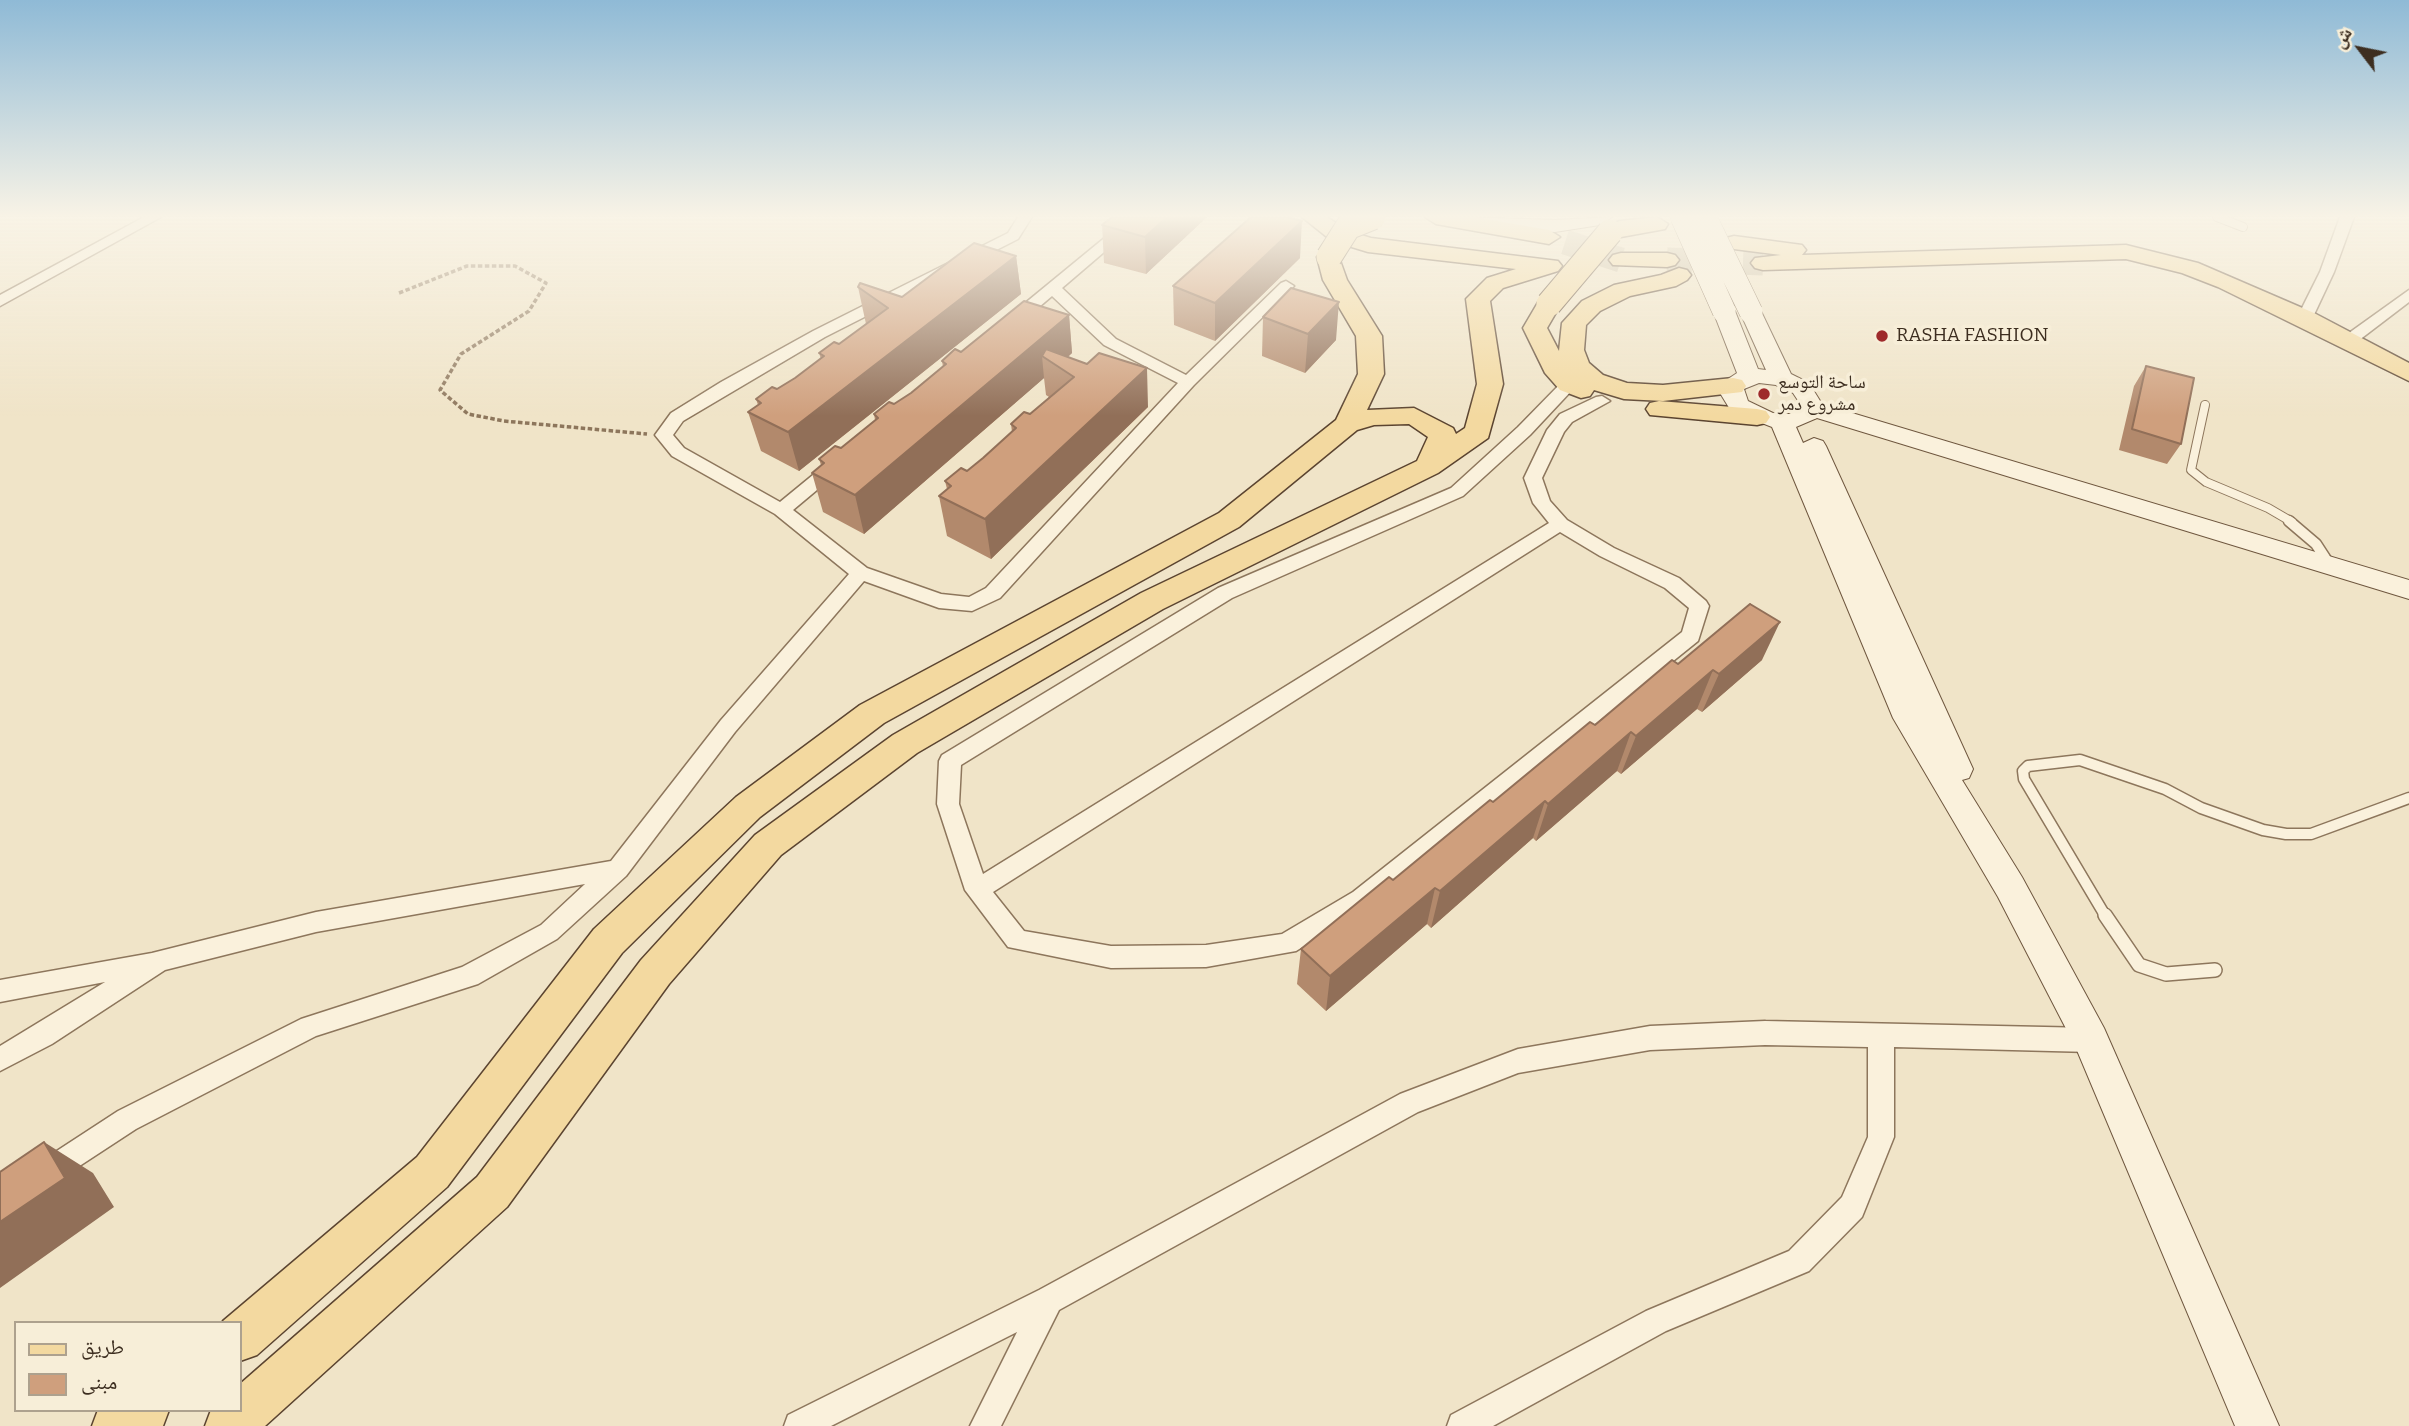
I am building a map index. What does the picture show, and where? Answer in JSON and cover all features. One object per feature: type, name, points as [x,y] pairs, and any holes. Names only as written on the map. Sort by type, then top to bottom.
[{"type":"main road","points":[[1337,284],[1369,336],[1371,374],[1347,424]]},
{"type":"main road","points":[[229,1426],[492,1192],[655,972],[768,845],[905,744],[1152,601],[1428,467],[1478,432],[1489,384],[1478,299],[1494,284]]},
{"type":"main road","points":[[1564,284],[1535,328],[1554,368],[1569,384],[1602,401],[1628,406],[1788,416]]},
{"type":"main road","points":[[1655,284],[1623,290],[1591,306],[1574,323],[1571,350],[1577,366],[1594,381],[1624,391],[1663,393],[1741,381]]},
{"type":"main road","points":[[2184,284],[2245,309],[2409,398]]},
{"type":"main road","points":[[2226,284],[2305,318],[2409,373]]},
{"type":"main road","points":[[242,1336],[432,1172],[608,941],[748,807],[872,715],[1229,520],[1347,424],[1373,416],[1414,416],[1443,435],[1428,467]]},
{"type":"main road","points":[[116,1426],[141,1412]]},
{"type":"street","points":[[0,301],[32,284]]},
{"type":"street","points":[[919,284],[819,334],[727,386],[677,417],[664,435],[678,452],[781,510],[860,573],[939,601],[972,604],[993,593],[1188,382],[1286,286]]},
{"type":"street","points":[[1000,331],[1059,284]]},
{"type":"street","points":[[1712,284],[1724,311],[1741,381]]},
{"type":"street","points":[[1737,284],[1781,379]]},
{"type":"street","points":[[2305,318],[2321,284]]},
{"type":"street","points":[[1053,289],[1110,342],[1188,382]]},
{"type":"street","points":[[2348,341],[2409,295]]},
{"type":"street","points":[[1741,381],[1781,379],[1808,395],[1788,416]]},
{"type":"street","points":[[1741,381],[1732,393],[1739,406],[1788,416],[2329,564],[2409,590]]},
{"type":"street","points":[[1569,384],[1524,431],[1457,492],[1225,593],[950,761],[948,804],[977,890],[1017,940],[1111,957],[1206,956],[1287,944],[1361,899],[1691,636],[1699,606],[1672,583],[1607,552],[1560,524],[1542,503],[1533,478],[1556,430],[1566,418],[1602,401]]},
{"type":"street","points":[[1788,416],[1908,718],[2010,887],[2091,1040],[2257,1426]]},
{"type":"street","points":[[781,510],[854,450]]},
{"type":"street","points":[[977,890],[1560,524]]},
{"type":"street","points":[[0,1204],[127,1120],[310,1027],[469,976],[550,932],[618,869],[728,726],[860,573]]},
{"type":"street","points":[[0,990],[159,961],[316,922],[618,869]]},
{"type":"street","points":[[0,1059],[43,1036],[159,961]]},
{"type":"street","points":[[799,1426],[1049,1300],[1409,1103],[1518,1061],[1650,1038],[1765,1033],[2091,1040]]},
{"type":"street","points":[[1462,1426],[1656,1321],[1799,1261],[1852,1207],[1881,1137],[1881,1037]]},
{"type":"street","points":[[985,1426],[1049,1300]]},
{"type":"lane","points":[[2205,405],[2191,470],[2206,482],[2268,508],[2296,525],[2316,544],[2329,564]]},
{"type":"lane","points":[[2215,970],[2165,974],[2139,965],[2127,951],[2024,779],[2023,771],[2028,766],[2080,760],[2165,789],[2201,808],[2263,830],[2286,834],[2311,834],[2409,798]]},
{"type":"path","points":[[399,293],[423,284]]},
{"type":"path","points":[[546,284],[529,311],[461,354],[440,390],[468,414],[504,421],[664,435]]},
{"type":"building","points":[[860,284],[902,297],[920,284],[980,284],[788,432],[748,412],[761,403],[756,399],[772,387],[777,389],[795,378],[824,356],[819,353],[834,342],[839,344],[888,308],[858,287]]},
{"type":"building","points":[[1176,284],[1236,284],[1215,303],[1173,286]]},
{"type":"building","points":[[1291,288],[1339,302],[1308,334],[1263,317]]},
{"type":"building","points":[[1024,301],[1069,315],[855,495],[812,473],[824,463],[819,459],[835,446],[841,448],[878,418],[874,414],[889,402],[894,404],[911,393],[946,364],[942,361],[955,349],[961,352]]},
{"type":"building","points":[[1046,349],[1087,364],[1099,353],[1147,368],[985,519],[939,496],[951,486],[945,481],[961,468],[967,471],[1016,428],[1011,424],[1024,412],[1030,414],[1074,377],[1042,356]]},
{"type":"building","points":[[2146,366],[2194,378],[2181,444],[2132,429]]},
{"type":"building","points":[[1750,604],[1780,622],[1719,674],[1713,670],[1636,736],[1631,732],[1548,804],[1545,801],[1440,891],[1435,888],[1330,976],[1301,949],[1389,877],[1393,880],[1490,800],[1493,802],[1590,722],[1595,725],[1672,660],[1678,664]]},
{"type":"building","points":[[44,1142],[65,1178],[0,1222],[0,1172]]},
{"type":"place","name":"RASHA FASHION","points":[[1882,336]]},
{"type":"place","name":"ساحة التوسع مشروع دمر","points":[[1764,394]]}]
